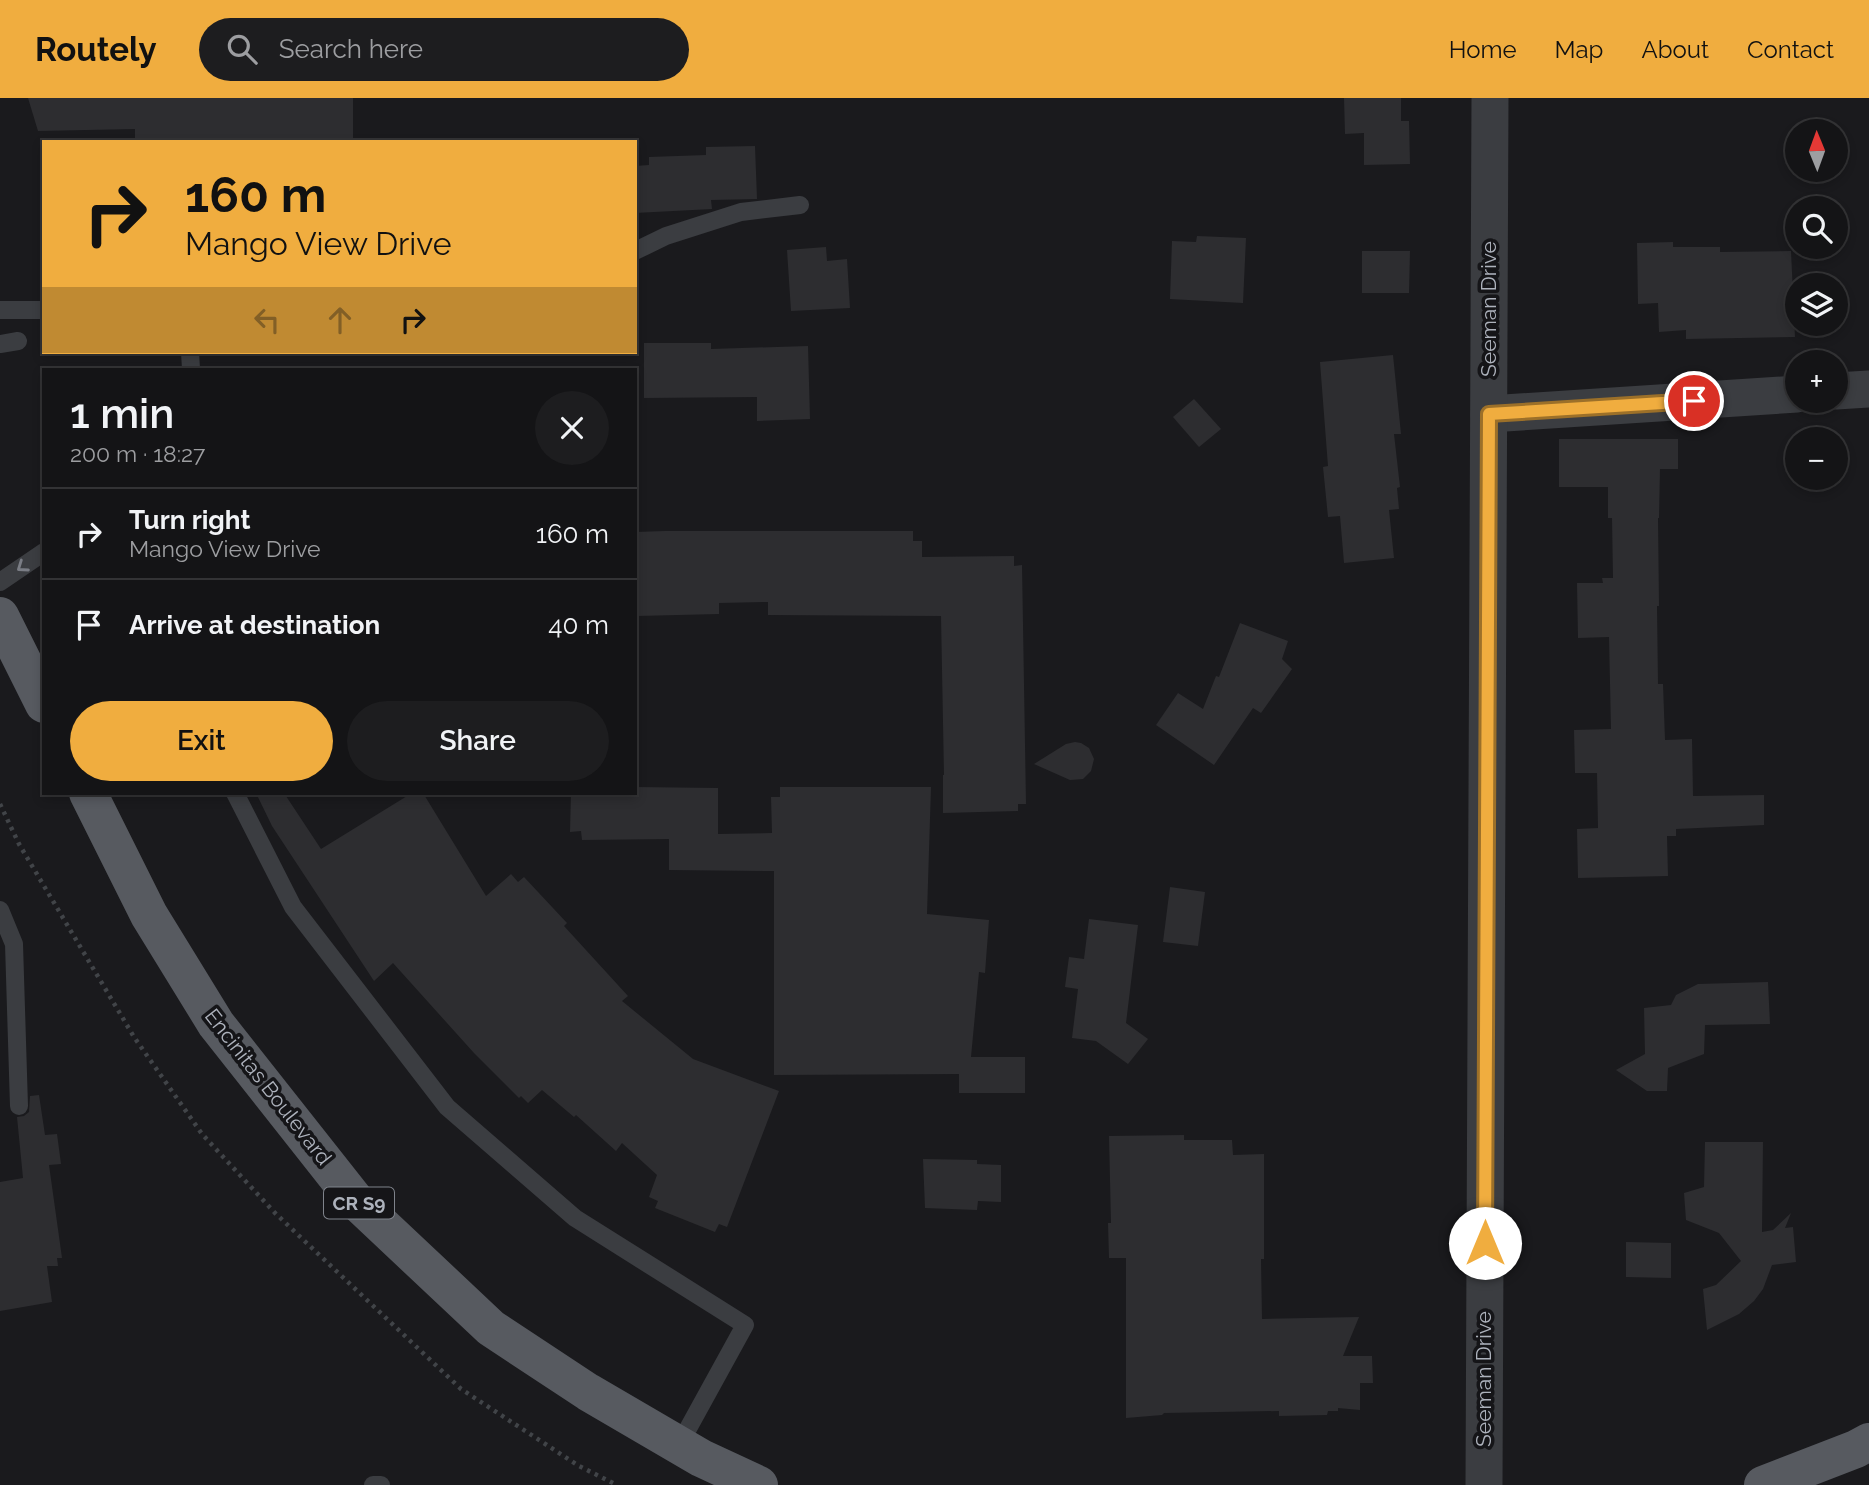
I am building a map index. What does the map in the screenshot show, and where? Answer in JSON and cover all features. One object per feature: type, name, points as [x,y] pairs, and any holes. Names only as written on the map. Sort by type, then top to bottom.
[{"type":"main road","points":[[0,616],[33,658],[42,696]]},
{"type":"main road","name":"Encinitas Boulevard","points":[[89,795],[149,915],[216,1024],[355,1200],[491,1328],[588,1392],[701,1458],[759,1485]]},
{"type":"main road","points":[[1763,1485],[1869,1442]]},
{"type":"street","name":"Seeman Drive","points":[[1484,1485],[1490,98]]},
{"type":"street","points":[[1848,390],[1869,389]]},
{"type":"street","points":[[1489,414],[1785,395]]},
{"type":"lane","points":[[637,250],[666,236],[741,212],[800,205]]},
{"type":"lane","points":[[0,310],[42,310]]},
{"type":"lane","points":[[0,344],[18,341]]},
{"type":"lane","points":[[0,582],[42,553]]},
{"type":"lane","points":[[236,795],[292,907],[447,1107],[575,1217],[745,1325],[679,1445]]},
{"type":"lane","points":[[0,910],[14,944],[19,1106]]},
{"type":"lane","points":[[373,1485],[381,1485]]},
{"type":"path","points":[[0,804],[19,844],[134,1037],[202,1134],[275,1213],[461,1389],[579,1466],[617,1485]]},
{"type":"building","points":[[28,98],[353,98],[353,140],[135,140],[135,129],[38,131]]},
{"type":"building","points":[[1344,98],[1401,98],[1401,121],[1409,121],[1410,164],[1364,165],[1364,133],[1345,134]]},
{"type":"building","points":[[755,146],[757,199],[711,200],[712,209],[637,213],[637,166],[649,165],[649,157],[706,155],[706,147]]},
{"type":"building","points":[[1197,236],[1246,238],[1243,303],[1170,299],[1172,241],[1196,242]]},
{"type":"building","points":[[1673,242],[1673,247],[1720,247],[1720,252],[1785,251],[1785,259],[1791,259],[1792,273],[1785,273],[1785,336],[1795,337],[1686,339],[1686,330],[1659,332],[1658,303],[1638,304],[1637,243]]},
{"type":"building","points":[[826,247],[827,261],[847,259],[850,308],[791,311],[787,250]]},
{"type":"building","points":[[1362,251],[1410,251],[1409,293],[1362,293]]},
{"type":"building","points":[[644,343],[711,343],[711,349],[808,346],[810,419],[757,421],[757,397],[644,398]]},
{"type":"building","points":[[1393,355],[1401,434],[1394,434],[1400,487],[1397,488],[1399,509],[1389,510],[1394,558],[1344,563],[1340,516],[1328,517],[1323,467],[1328,466],[1320,362]]},
{"type":"building","points":[[1194,399],[1221,429],[1199,447],[1173,417]]},
{"type":"building","points":[[1559,439],[1678,439],[1678,469],[1660,469],[1658,684],[1663,684],[1665,740],[1692,739],[1693,796],[1764,795],[1764,825],[1676,829],[1676,836],[1667,836],[1668,876],[1578,878],[1577,829],[1598,828],[1597,773],[1575,773],[1574,730],[1611,729],[1609,637],[1578,638],[1577,583],[1603,583],[1602,578],[1613,578],[1612,518],[1608,518],[1608,487],[1559,487]]},
{"type":"building","points":[[913,531],[913,541],[922,541],[922,557],[1014,556],[1014,566],[1022,565],[1026,804],[1018,804],[1018,811],[943,813],[941,616],[768,615],[768,602],[719,603],[719,614],[637,616],[637,532]]},
{"type":"building","points":[[1240,623],[1288,641],[1282,659],[1292,669],[1261,713],[1253,708],[1214,765],[1156,725],[1178,693],[1203,709]]},
{"type":"building","points":[[1075,742],[1089,748],[1094,759],[1091,771],[1083,779],[1070,780],[1034,764],[1066,744]]},
{"type":"building","points":[[637,787],[718,788],[718,834],[772,833],[771,797],[780,797],[780,787],[931,787],[927,914],[989,920],[985,973],[979,972],[971,1057],[1025,1057],[1025,1093],[959,1093],[959,1074],[774,1075],[774,871],[669,870],[669,839],[582,840],[581,831],[570,832],[571,795],[637,795]]},
{"type":"building","points":[[257,795],[285,795],[321,849],[409,795],[424,795],[486,896],[511,874],[518,882],[524,877],[567,923],[564,926],[628,996],[622,1001],[693,1059],[779,1091],[727,1227],[719,1224],[715,1232],[655,1208],[658,1201],[649,1197],[657,1175],[622,1143],[616,1151],[576,1115],[574,1117],[542,1090],[528,1103],[521,1096],[519,1098],[474,1053],[393,963],[374,981],[272,826]]},
{"type":"building","points":[[1170,887],[1205,892],[1198,946],[1163,942]]},
{"type":"building","points":[[1089,919],[1138,925],[1126,1023],[1148,1039],[1128,1064],[1096,1041],[1072,1038],[1078,989],[1065,987],[1069,957],[1084,959]]},
{"type":"building","points":[[1768,982],[1770,1024],[1705,1025],[1704,1054],[1668,1068],[1667,1091],[1647,1091],[1616,1070],[1645,1054],[1644,1008],[1671,1005],[1676,995],[1698,984]]},
{"type":"building","points":[[39,1095],[45,1135],[57,1134],[61,1164],[49,1165],[62,1258],[57,1258],[58,1266],[47,1266],[52,1302],[0,1311],[0,1182],[23,1178],[17,1117],[29,1112],[30,1096]]},
{"type":"building","points":[[1184,1135],[1184,1140],[1232,1140],[1233,1155],[1264,1154],[1262,1319],[1359,1317],[1343,1356],[1372,1356],[1373,1383],[1360,1383],[1360,1410],[1338,1408],[1338,1411],[1328,1411],[1327,1415],[1279,1416],[1279,1411],[1164,1413],[1126,1418],[1126,1258],[1109,1258],[1109,1136]]},
{"type":"building","points":[[1705,1142],[1763,1142],[1762,1232],[1773,1230],[1791,1213],[1785,1228],[1793,1227],[1796,1262],[1772,1265],[1763,1289],[1754,1301],[1739,1314],[1707,1330],[1703,1289],[1716,1285],[1741,1261],[1719,1233],[1686,1220],[1684,1193],[1704,1187]]},
{"type":"building","points":[[923,1159],[977,1160],[977,1164],[1001,1165],[1001,1202],[978,1201],[977,1210],[925,1208]]},
{"type":"building","points":[[1626,1242],[1671,1243],[1671,1278],[1626,1277]]},
{"type":"route","points":[[1485,1243],[1489,414],[1694,401]]}]
